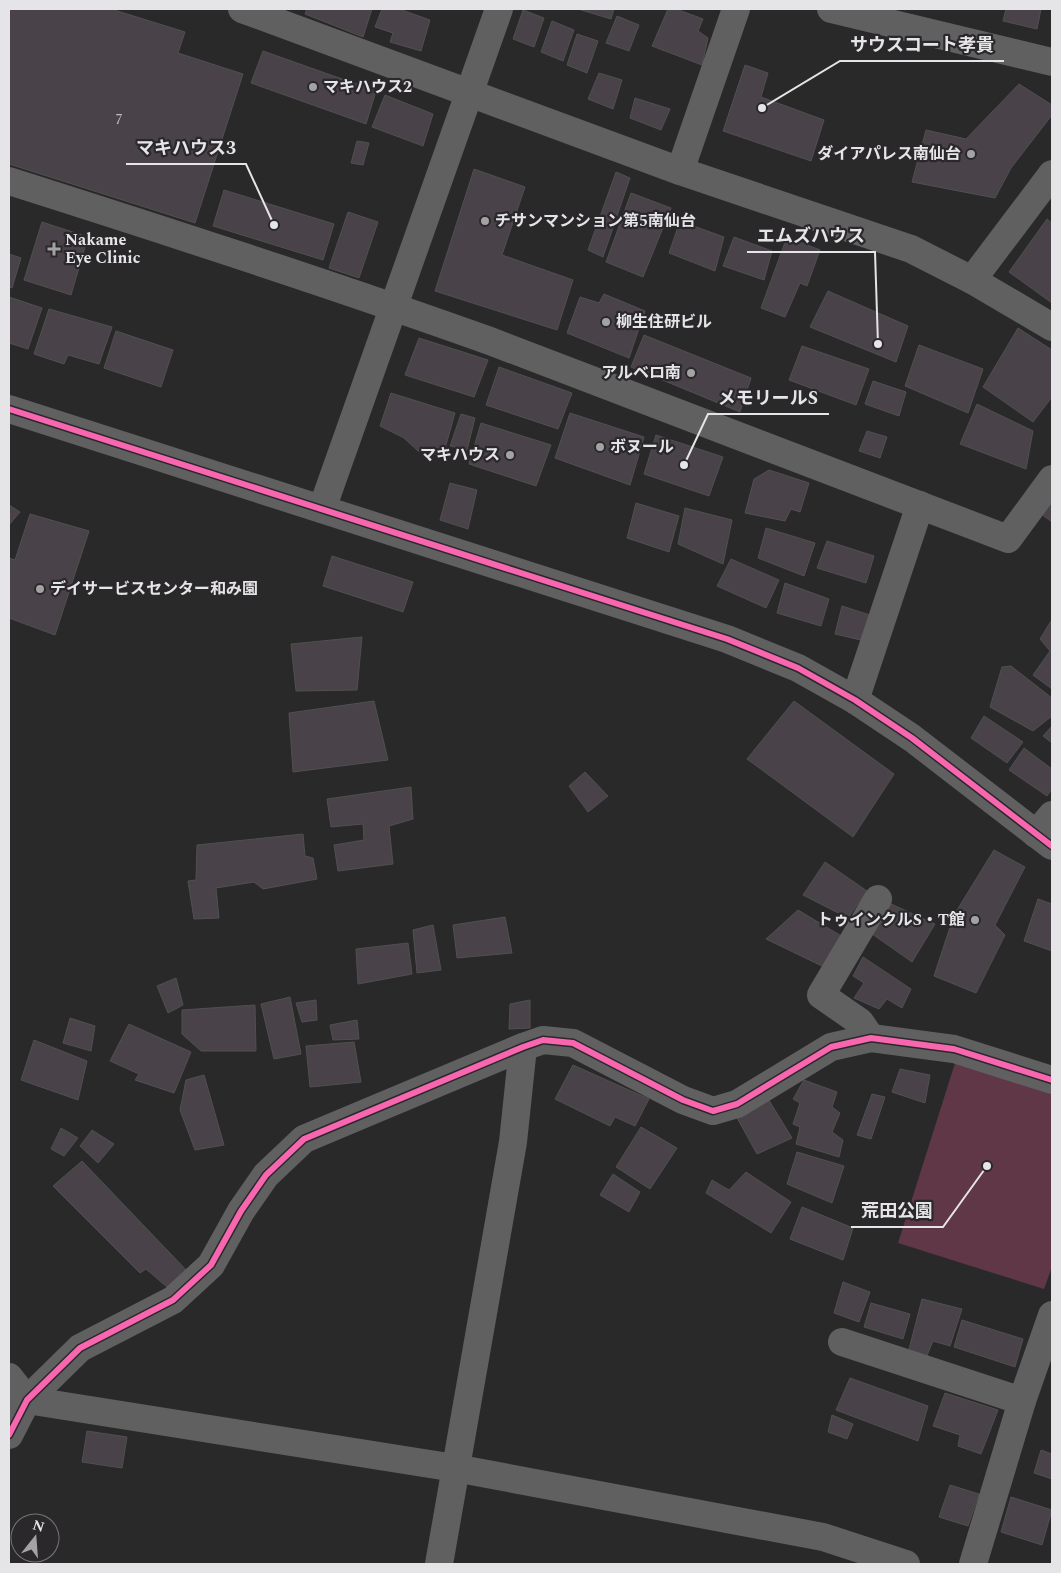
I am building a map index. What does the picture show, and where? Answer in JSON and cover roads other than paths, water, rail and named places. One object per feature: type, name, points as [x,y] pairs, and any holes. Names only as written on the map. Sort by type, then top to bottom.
[{"type":"street","points":[[242,9],[680,171],[911,249],[972,280],[1052,328]]},
{"type":"street","points":[[322,510],[499,9]]},
{"type":"street","points":[[680,171],[736,9]]},
{"type":"street","points":[[831,9],[1052,62]]},
{"type":"street","points":[[972,280],[1052,174]]},
{"type":"street","points":[[9,182],[395,306],[500,344],[1008,539],[1052,478]]},
{"type":"street","points":[[9,410],[727,640],[798,668],[855,700],[1047,832]]},
{"type":"street","points":[[855,700],[920,505]]},
{"type":"street","points":[[871,1038],[860,1022],[821,995],[878,899]]},
{"type":"street","points":[[9,1435],[28,1400],[80,1348],[174,1300],[211,1265],[241,1212],[266,1175],[304,1139],[542,1040],[573,1042],[683,1100],[713,1111],[737,1104],[831,1047],[871,1038],[954,1049],[1052,1080]]},
{"type":"street","points":[[439,1564],[514,1142],[523,1047]]},
{"type":"street","points":[[973,1564],[1022,1401],[1052,1315]]},
{"type":"street","points":[[842,1342],[1022,1401]]},
{"type":"street","points":[[9,1377],[28,1400],[455,1468],[823,1537],[906,1564]]},
{"type":"place","name":"マキハウス2","points":[[313,87]]},
{"type":"place","name":"サウスコート孝貴","points":[[762,108]]},
{"type":"place","name":"ダイアパレス南仙台","points":[[971,154]]},
{"type":"place","name":"チサンマンション第5南仙台","points":[[485,221]]},
{"type":"place","name":"マキハウス3","points":[[274,225]]},
{"type":"place","name":"Nakame Eye Clinic","points":[[54,249]]},
{"type":"place","name":"柳生住研ビル","points":[[606,322]]},
{"type":"place","name":"エムズハウス","points":[[878,344]]},
{"type":"place","name":"アルベロ南","points":[[691,373]]},
{"type":"place","name":"ボヌール","points":[[600,447]]},
{"type":"place","name":"マキハウス","points":[[510,455]]},
{"type":"place","name":"メモリールS","points":[[684,465]]},
{"type":"place","name":"デイサービスセンター和み園","points":[[40,589]]},
{"type":"place","name":"トゥインクルS・T館","points":[[975,920]]},
{"type":"place","name":"荒田公園","points":[[987,1166]]}]
